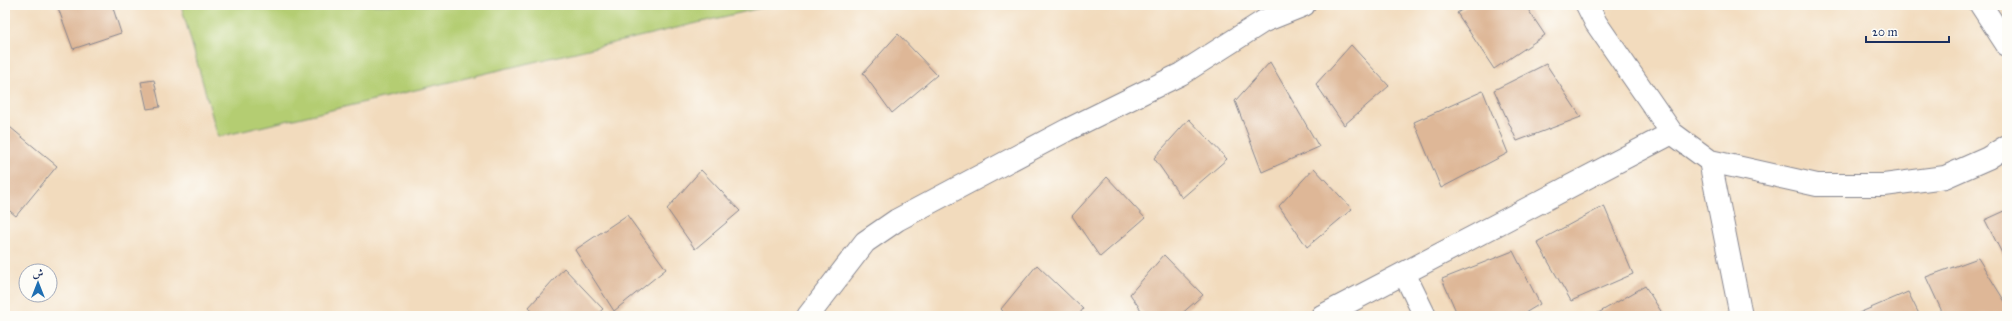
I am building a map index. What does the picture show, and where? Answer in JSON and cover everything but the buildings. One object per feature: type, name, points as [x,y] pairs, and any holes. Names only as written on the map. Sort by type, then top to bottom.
[{"type":"street","points":[[808,316],[865,242],[897,220],[1067,130],[1181,74],[1264,21],[1304,5]]},
{"type":"street","points":[[1587,5],[1596,23],[1672,133],[1710,161],[1817,185],[1884,185],[1945,177],[1988,158],[2007,146]]},
{"type":"street","points":[[1981,5],[2007,45]]},
{"type":"street","points":[[1322,316],[1672,133]]},
{"type":"street","points":[[1710,161],[1741,316]]},
{"type":"street","points":[[1404,273],[1425,316]]},
{"type":"green space","points":[[181,5],[773,5],[218,137]]}]
